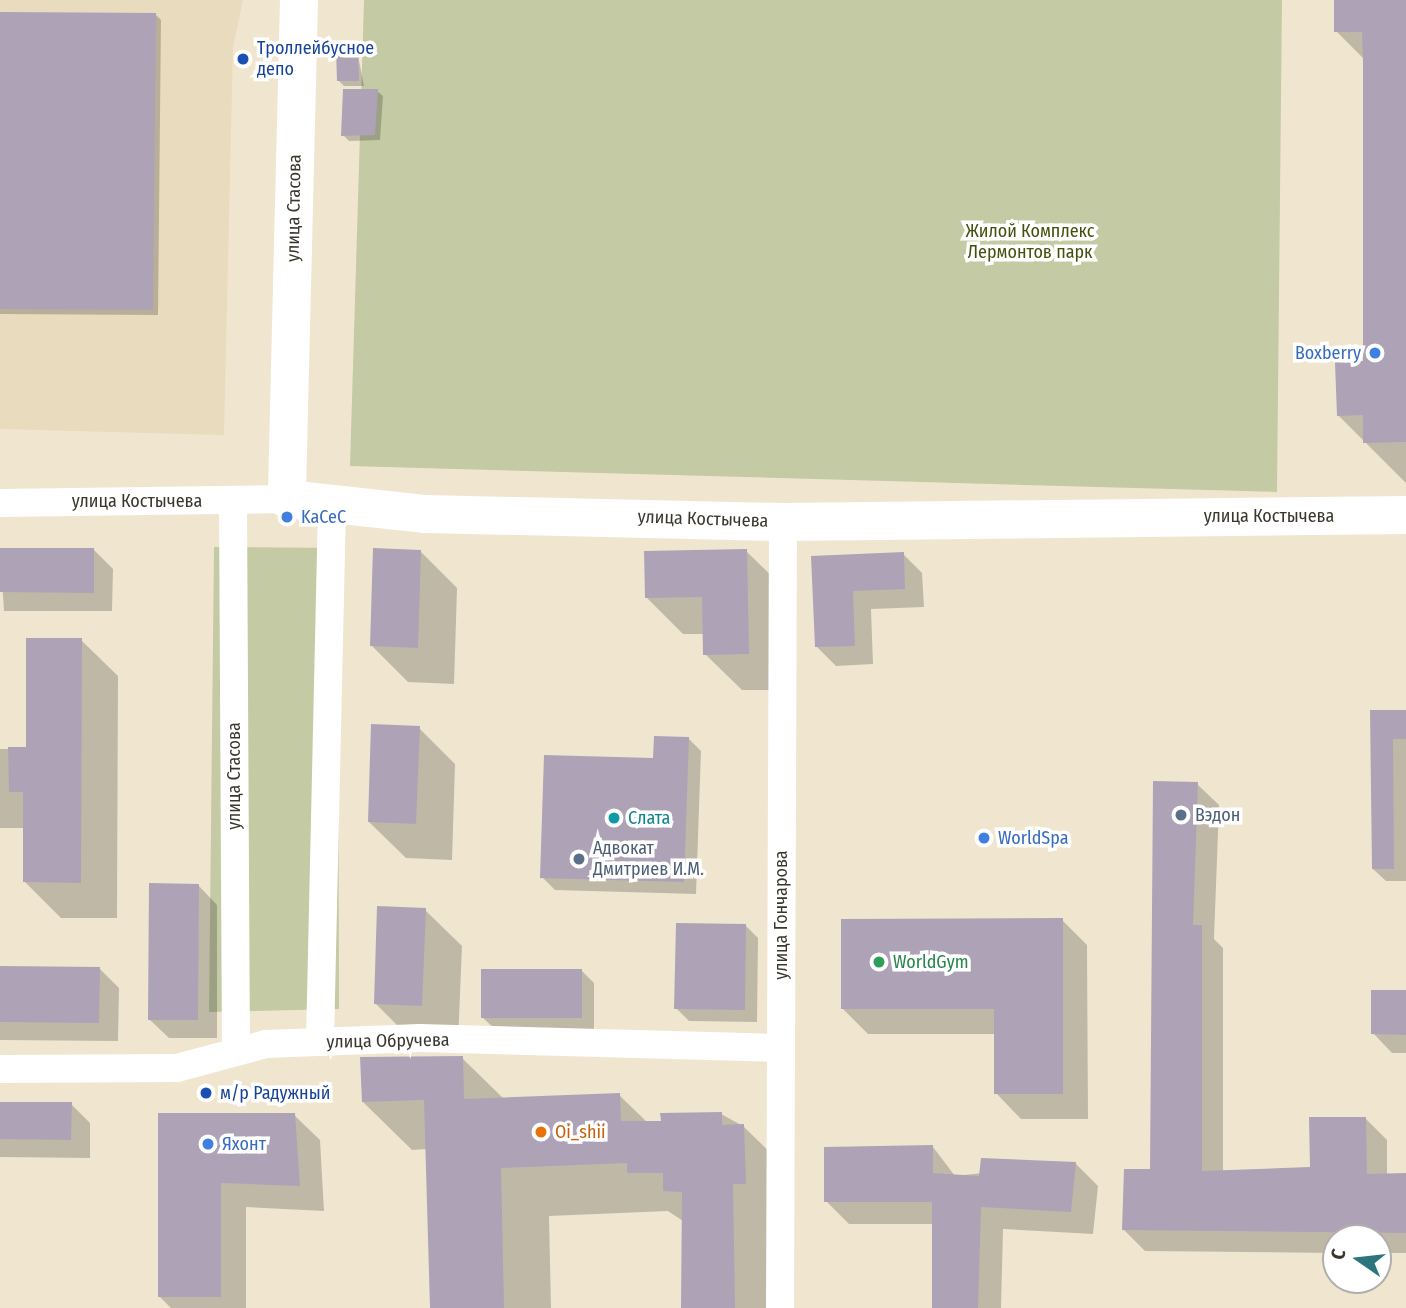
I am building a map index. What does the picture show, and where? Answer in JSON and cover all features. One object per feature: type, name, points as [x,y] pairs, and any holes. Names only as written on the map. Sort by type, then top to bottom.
[{"type":"street","name":"улица Стасова","points":[[287,499],[299,0]]},
{"type":"street","name":"улица Костычева","points":[[0,503],[287,499],[332,505],[783,522],[1406,515]]},
{"type":"street","name":"улица Стасова","points":[[233,501],[236,1051]]},
{"type":"street","points":[[320,1042],[332,505]]},
{"type":"street","name":"улица Гончарова","points":[[780,1308],[783,522]]},
{"type":"street","name":"улица Обручева","points":[[0,1069],[177,1068],[236,1051],[320,1042],[780,1048]]},
{"type":"shaded area","name":"Троллейбусное депо","points":[[0,0],[243,0],[233,47],[224,435],[0,429]]},
{"type":"green space","name":"Жилой Комплекс Лермонтов парк","points":[[364,0],[1282,0],[1277,492],[350,466]]},
{"type":"green space","points":[[214,547],[338,548],[339,1009],[209,1012]]},
{"type":"building","points":[[1334,0],[1406,0],[1406,442],[1363,443],[1363,415],[1337,416],[1335,362],[1363,361],[1363,62],[1362,32],[1334,32]]},
{"type":"building","points":[[0,12],[156,13],[153,310],[0,309]]},
{"type":"building","points":[[358,49],[359,81],[337,81],[336,50]]},
{"type":"building","points":[[343,89],[378,89],[375,135],[341,136]]},
{"type":"building","points":[[0,548],[94,548],[94,593],[0,592]]},
{"type":"building","points":[[373,548],[421,550],[418,648],[370,646]]},
{"type":"building","points":[[747,549],[749,654],[703,655],[702,597],[645,598],[644,551]]},
{"type":"building","points":[[904,552],[905,589],[853,591],[855,646],[815,647],[811,556]]},
{"type":"building","points":[[26,638],[82,638],[81,883],[23,882],[23,792],[9,792],[8,747],[26,747]]},
{"type":"building","points":[[1370,710],[1406,710],[1406,739],[1393,739],[1394,869],[1372,869]]},
{"type":"building","points":[[371,724],[420,726],[416,824],[368,822]]},
{"type":"building","name":"Слата","points":[[654,736],[689,737],[684,882],[540,878],[544,755],[653,758]]},
{"type":"building","points":[[1153,781],[1198,782],[1193,925],[1202,925],[1202,1171],[1310,1167],[1309,1117],[1366,1117],[1367,1174],[1406,1173],[1406,1233],[1392,1233],[1392,1224],[1322,1224],[1322,1232],[1122,1230],[1124,1169],[1150,1169]]},
{"type":"building","points":[[149,883],[199,884],[198,1020],[148,1020]]},
{"type":"building","points":[[377,906],[426,908],[422,1006],[374,1004]]},
{"type":"building","points":[[1063,918],[1063,1094],[994,1094],[994,1009],[841,1009],[841,919]]},
{"type":"building","points":[[676,923],[746,924],[745,1010],[674,1009]]},
{"type":"building","points":[[0,966],[100,967],[99,1023],[0,1022]]},
{"type":"building","points":[[481,969],[582,969],[582,1018],[481,1018]]},
{"type":"building","points":[[1371,990],[1406,990],[1406,1035],[1371,1034]]},
{"type":"building","points":[[463,1056],[464,1099],[620,1093],[621,1121],[661,1121],[660,1113],[722,1112],[722,1125],[744,1124],[746,1184],[733,1184],[735,1308],[681,1308],[682,1192],[663,1191],[663,1173],[627,1173],[627,1163],[501,1168],[504,1308],[430,1308],[424,1100],[362,1102],[360,1057]]},
{"type":"building","points":[[0,1102],[72,1102],[71,1140],[0,1139]]},
{"type":"building","points":[[158,1113],[295,1113],[300,1186],[221,1183],[221,1297],[158,1297]]},
{"type":"building","points":[[933,1145],[933,1173],[979,1176],[981,1158],[1076,1162],[1071,1212],[981,1207],[978,1308],[932,1308],[932,1202],[824,1202],[824,1147]]},
{"type":"place","name":"Троллейбусное депо","points":[[243,59]]},
{"type":"place","name":"Boxberry","points":[[1375,353]]},
{"type":"place","name":"KaCeC","points":[[287,517]]},
{"type":"place","name":"Вэдон","points":[[1181,815]]},
{"type":"place","name":"Слата","points":[[614,818]]},
{"type":"place","name":"WorldSpa","points":[[984,838]]},
{"type":"place","name":"Адвокат Дмитриев И.М.","points":[[579,859]]},
{"type":"place","name":"WorldGym","points":[[879,962]]},
{"type":"place","name":"м/р Радужный","points":[[206,1093]]},
{"type":"place","name":"Oi_shii","points":[[541,1132]]},
{"type":"place","name":"Яхонт","points":[[208,1144]]}]
